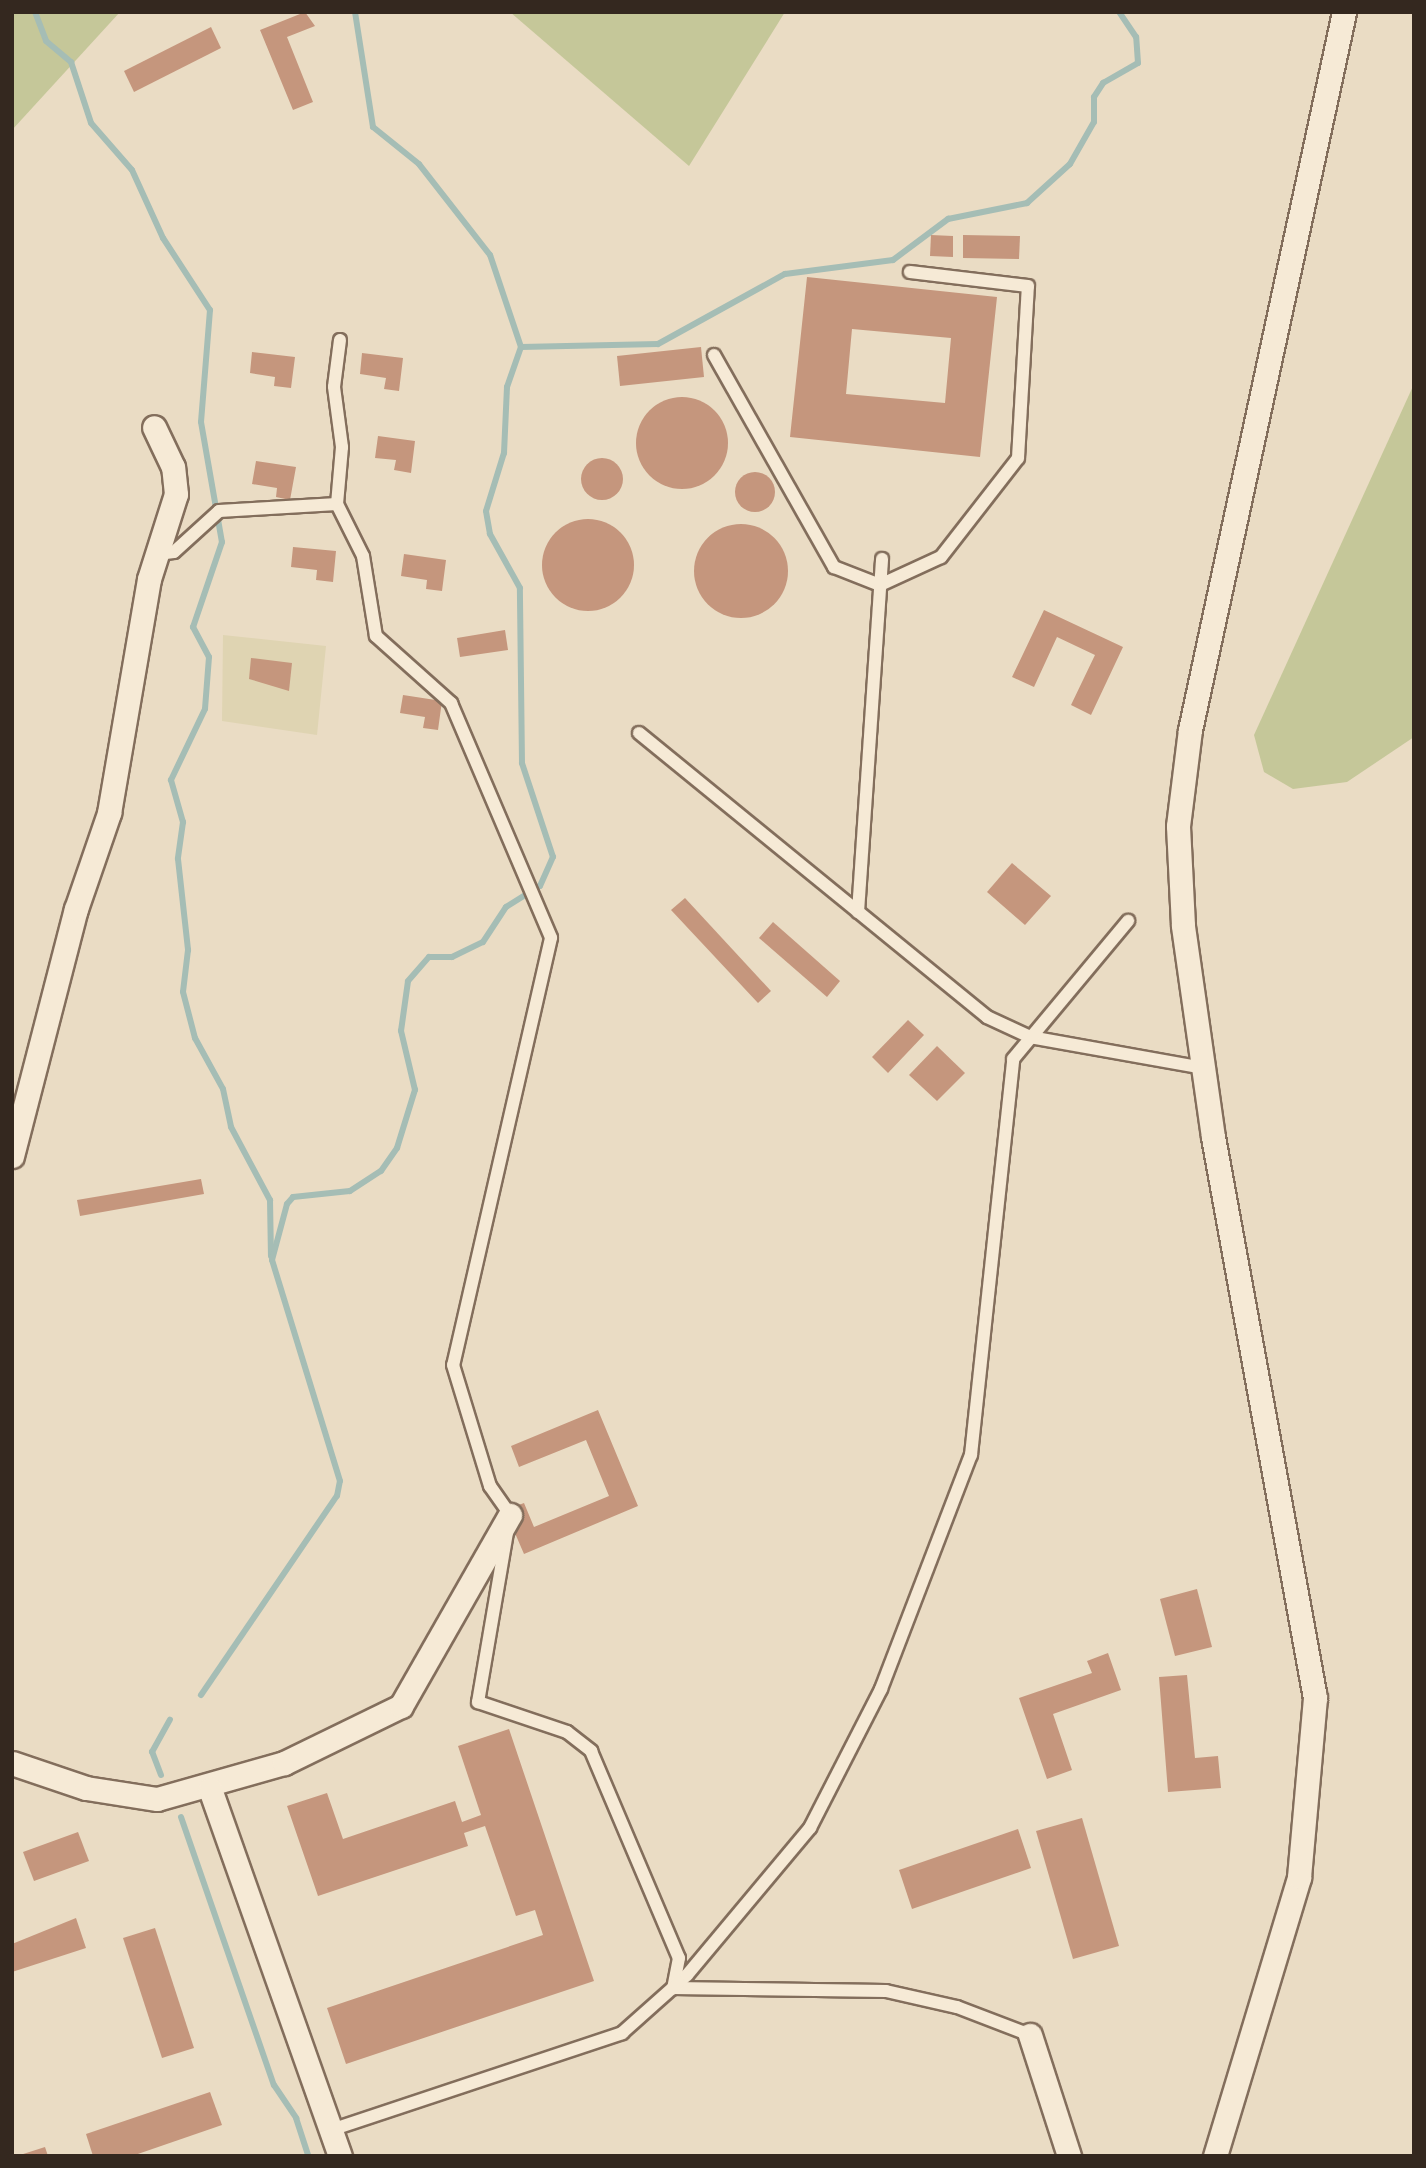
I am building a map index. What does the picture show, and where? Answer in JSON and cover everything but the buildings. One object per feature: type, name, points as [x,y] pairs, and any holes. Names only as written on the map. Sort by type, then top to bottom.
[{"type":"street","points":[[1214,2156],[1296,1888],[1315,1698],[1204,1068],[1180,891],[1180,803],[1344,12]]},
{"type":"street","points":[[12,1156],[76,909],[109,813],[157,554],[176,482],[154,427]]},
{"type":"street","points":[[12,1763],[86,1788],[169,1797],[210,1789],[284,1763],[401,1706],[510,1515]]},
{"type":"street","points":[[210,1789],[340,2156]]},
{"type":"street","points":[[1030,2035],[1069,2156]]},
{"type":"lane","points":[[714,355],[834,567],[880,585],[941,557],[1018,458],[1028,286],[910,272]]},
{"type":"lane","points":[[340,340],[334,387],[342,447],[337,504],[363,556],[379,643],[451,703],[551,938],[453,1365],[490,1486],[510,1515],[478,1702],[567,1732],[591,1751],[678,1958],[673,1988]]},
{"type":"lane","points":[[157,554],[174,552],[219,511],[337,504]]},
{"type":"lane","points":[[858,912],[882,559]]},
{"type":"lane","points":[[639,733],[987,1017],[1030,1037],[1204,1068]]},
{"type":"lane","points":[[331,2130],[586,2050],[622,2033],[673,1988],[822,1808],[881,1689],[961,1484],[980,1408],[1010,1069],[1030,1037],[1128,921]]},
{"type":"lane","points":[[673,1988],[886,1991],[957,2007],[1030,2035]]},
{"type":"shaded area","points":[[223,635],[326,646],[317,735],[222,721]]},
{"type":"green space","points":[[12,12],[120,12],[12,130]]},
{"type":"green space","points":[[510,12],[785,12],[689,166]]},
{"type":"green space","points":[[1414,384],[1414,737],[1347,782],[1293,789],[1264,772],[1254,735]]},
{"type":"waterway","points":[[35,12],[46,41],[71,62],[91,123],[132,170],[163,238],[210,310],[201,422],[222,542],[193,627],[209,657],[205,709],[171,780],[183,822],[178,859],[188,950],[183,992],[195,1038],[223,1089],[231,1127],[270,1200],[271,1256]]},
{"type":"waterway","points":[[201,1695],[337,1496],[340,1481],[272,1260],[287,1204],[293,1197],[350,1191],[381,1171],[397,1148],[415,1090],[401,1031],[408,981],[429,957],[452,957],[483,942],[506,907],[540,886],[553,857],[522,763],[520,588],[490,534],[486,511],[504,453],[507,387],[521,347],[490,255],[419,164],[373,127],[355,12]]},
{"type":"waterway","points":[[521,347],[658,344],[785,274],[893,260],[948,219],[1027,203],[1070,164],[1094,122],[1094,97],[1103,83],[1138,63],[1136,37],[1119,12]]},
{"type":"waterway","points":[[161,1775],[152,1752],[170,1720]]},
{"type":"waterway","points":[[181,1817],[274,2085],[296,2118],[308,2156]]}]
